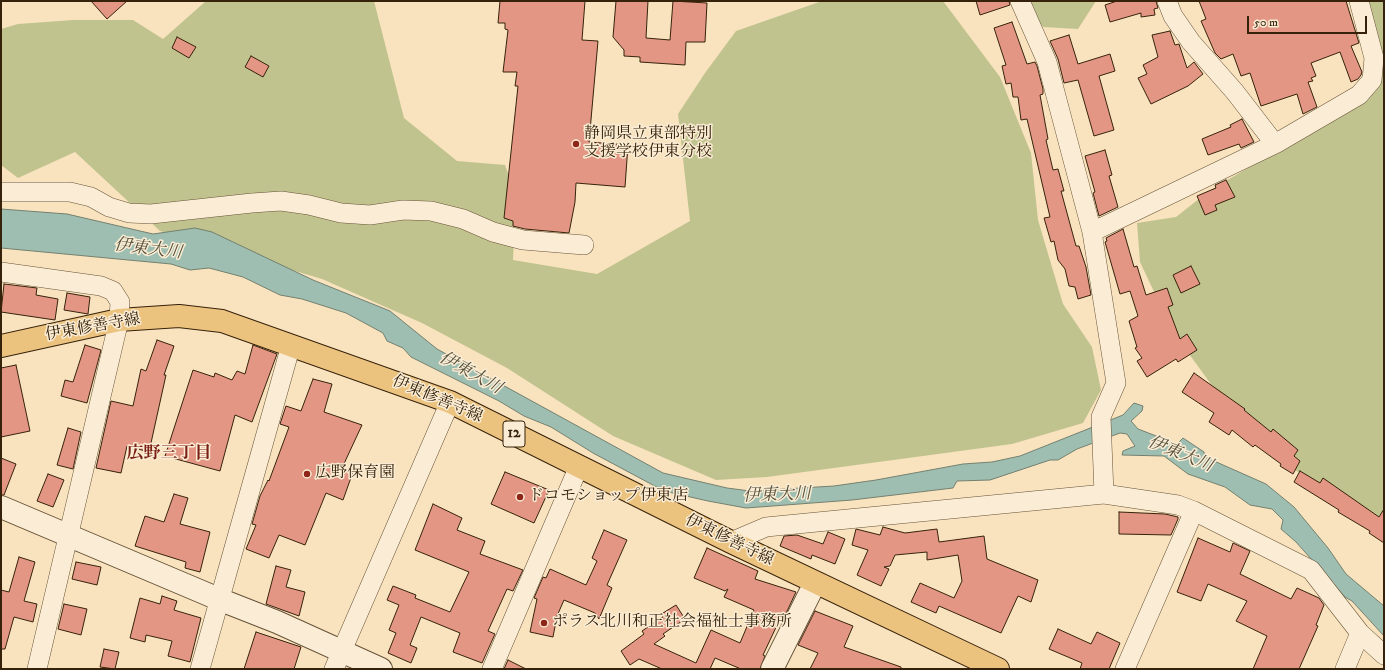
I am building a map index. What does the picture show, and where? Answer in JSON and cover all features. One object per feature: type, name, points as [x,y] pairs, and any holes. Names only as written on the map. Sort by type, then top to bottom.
[{"type":"main road","name":"伊東修善寺線","points":[[1,346],[118,320],[179,316],[222,321],[450,402],[815,583],[998,669]]},
{"type":"street","points":[[1020,1],[1047,62],[1092,232],[1116,383],[1101,417],[1103,485]]},
{"type":"street","points":[[1167,1],[1173,16],[1191,42],[1235,92],[1275,144]]},
{"type":"street","points":[[1092,232],[1275,144],[1359,95],[1372,80],[1374,58],[1359,1]]},
{"type":"street","points":[[1,192],[70,192],[91,197],[109,207],[130,213],[144,214],[281,201],[309,204],[341,213],[370,215],[403,210],[431,211],[463,220],[493,232],[523,240],[584,245]]},
{"type":"street","points":[[1,272],[101,286],[112,291],[120,302],[118,320],[37,669]]},
{"type":"street","points":[[200,669],[221,600],[291,345]]},
{"type":"street","points":[[337,660],[450,402]]},
{"type":"street","points":[[492,669],[579,466]]},
{"type":"street","points":[[731,542],[766,527],[1103,485],[1178,505],[1194,511],[1310,570],[1360,633],[1384,654]]},
{"type":"street","points":[[1,507],[221,600],[277,622],[337,660],[381,669]]},
{"type":"street","points":[[1125,669],[1194,511]]},
{"type":"street","points":[[772,669],[815,583]]},
{"type":"street","points":[[1345,669],[1360,633]]},
{"type":"green space","points":[[206,1],[374,1],[404,118],[457,161],[505,165],[516,196],[513,260],[597,274],[690,221],[678,114],[705,73],[736,31],[822,1],[943,1],[1000,77],[1031,153],[1038,220],[1063,304],[1092,347],[1101,390],[1083,423],[1012,444],[767,477],[716,480],[613,436],[507,368],[422,323],[322,279],[160,231],[75,152],[18,178],[1,165],[1,29],[18,24],[73,20],[133,20],[163,39]]},
{"type":"green space","points":[[1025,1],[1096,1],[1078,29],[1043,27]]},
{"type":"green space","points":[[1365,1],[1384,1],[1384,532],[1291,467],[1216,391],[1173,332],[1140,262],[1137,223],[1176,217],[1209,191],[1363,100],[1379,82]]},
{"type":"water","name":"伊東大川","points":[[1,209],[67,214],[153,234],[195,228],[212,232],[313,280],[390,311],[437,349],[663,473],[727,488],[750,491],[834,486],[963,464],[992,462],[1020,456],[1123,415],[1134,403],[1143,406],[1142,411],[1131,421],[1138,429],[1177,444],[1183,438],[1204,452],[1205,457],[1266,484],[1294,507],[1328,548],[1346,574],[1384,606],[1384,636],[1352,601],[1345,597],[1296,542],[1281,529],[1283,520],[1272,509],[1250,505],[1225,487],[1188,474],[1164,456],[1122,455],[1123,451],[1135,446],[1127,434],[1120,433],[1077,449],[1058,460],[1050,460],[990,480],[957,481],[953,488],[852,500],[746,508],[708,501],[664,491],[593,453],[551,427],[524,416],[499,401],[411,357],[403,348],[387,341],[383,333],[346,313],[302,299],[280,295],[243,277],[209,268],[190,270],[171,264],[1,248]]},
{"type":"building","points":[[91,1],[127,1],[107,19]]},
{"type":"building","points":[[500,1],[585,1],[582,40],[598,41],[589,142],[628,145],[625,187],[576,183],[575,202],[569,233],[525,229],[513,226],[513,221],[504,218],[518,86],[515,86],[517,72],[503,72],[508,30],[505,29],[505,23],[498,23]]},
{"type":"building","points":[[616,1],[648,1],[646,38],[670,40],[673,1],[707,3],[705,42],[686,42],[685,65],[640,62],[640,57],[624,56],[624,50],[613,37]]},
{"type":"building","points":[[976,1],[1009,1],[1010,5],[980,15]]},
{"type":"building","points":[[1117,1],[1156,1],[1158,8],[1154,9],[1155,15],[1141,17],[1141,13],[1110,22],[1105,5]]},
{"type":"building","points":[[1199,1],[1346,1],[1359,43],[1351,46],[1362,72],[1361,75],[1358,79],[1351,82],[1340,52],[1311,63],[1316,76],[1311,78],[1313,81],[1308,82],[1317,107],[1303,114],[1297,94],[1261,106],[1250,73],[1241,76],[1233,54],[1221,59],[1215,53],[1201,21],[1206,19]]},
{"type":"building","points":[[1012,22],[1027,64],[1035,62],[1037,66],[1043,89],[1043,94],[1040,95],[1048,139],[1046,140],[1053,170],[1058,169],[1064,191],[1061,191],[1076,246],[1079,246],[1086,267],[1091,295],[1078,299],[1075,287],[1069,286],[1065,269],[1058,260],[1054,241],[1051,242],[1044,218],[1050,217],[1027,119],[1021,120],[1018,97],[1013,97],[1011,83],[1006,84],[1002,66],[1006,65],[994,28]]},
{"type":"building","points":[[1170,31],[1175,45],[1179,44],[1187,68],[1194,62],[1203,74],[1188,86],[1151,104],[1138,78],[1147,74],[1143,65],[1158,57],[1152,35]]},
{"type":"building","points":[[1069,35],[1078,64],[1110,54],[1115,71],[1099,76],[1114,130],[1094,136],[1078,80],[1064,83],[1058,59],[1050,41]]},
{"type":"building","points":[[177,37],[196,47],[189,58],[172,48]]},
{"type":"building","points":[[251,56],[269,66],[263,77],[245,67]]},
{"type":"building","points":[[1242,119],[1254,142],[1241,148],[1239,144],[1208,155],[1202,139],[1231,127],[1230,125]]},
{"type":"building","points":[[1105,150],[1112,175],[1109,176],[1118,207],[1099,216],[1093,193],[1095,192],[1085,156]]},
{"type":"building","points":[[1226,180],[1235,197],[1215,205],[1217,210],[1205,215],[1197,196],[1216,188],[1215,185]]},
{"type":"building","points":[[1123,229],[1134,267],[1137,266],[1146,295],[1167,288],[1173,305],[1168,307],[1180,339],[1187,334],[1197,350],[1178,362],[1176,359],[1147,377],[1137,361],[1142,358],[1135,348],[1137,347],[1129,321],[1138,316],[1130,291],[1120,294],[1105,242],[1107,241],[1106,238]]},
{"type":"building","points":[[1191,266],[1200,284],[1181,293],[1173,275]]},
{"type":"building","points":[[4,284],[37,288],[36,295],[58,299],[55,320],[1,312]]},
{"type":"building","points":[[67,293],[90,297],[88,314],[64,310]]},
{"type":"building","points":[[157,340],[174,346],[164,375],[166,375],[149,452],[127,446],[121,473],[96,468],[111,401],[133,406],[141,369],[146,371]]},
{"type":"building","points":[[85,345],[101,350],[87,403],[61,396],[65,380],[73,382]]},
{"type":"building","points":[[253,345],[277,354],[252,422],[235,415],[220,471],[165,456],[193,370],[214,377],[215,373],[232,380],[237,371],[245,374]]},
{"type":"building","points":[[16,365],[30,431],[1,437],[1,368]]},
{"type":"building","points":[[1194,373],[1245,409],[1244,410],[1271,432],[1273,429],[1298,450],[1294,456],[1300,461],[1293,474],[1280,466],[1281,464],[1255,445],[1253,447],[1232,430],[1229,435],[1209,422],[1214,413],[1182,392]]},
{"type":"building","points":[[313,379],[332,384],[324,412],[362,425],[342,468],[353,472],[343,500],[326,493],[305,545],[279,535],[269,558],[246,549],[256,525],[252,524],[260,496],[268,480],[269,481],[289,427],[280,424],[286,406],[301,411]]},
{"type":"building","points":[[68,428],[81,432],[73,469],[57,465]]},
{"type":"building","points":[[1,458],[16,464],[4,495],[1,495]]},
{"type":"building","points":[[1300,471],[1320,483],[1323,478],[1379,517],[1384,509],[1384,543],[1369,533],[1370,531],[1338,512],[1339,510],[1294,482]]},
{"type":"building","name":"ドコモショップ伊東店","points":[[505,472],[549,490],[534,523],[491,504]]},
{"type":"building","points":[[48,474],[64,480],[53,507],[37,501]]},
{"type":"building","points":[[174,494],[188,498],[180,524],[210,532],[200,572],[185,568],[186,562],[135,546],[145,516],[164,522]]},
{"type":"building","points":[[433,504],[462,518],[457,530],[485,541],[480,554],[523,570],[513,591],[507,589],[488,631],[495,634],[482,663],[453,652],[460,633],[421,617],[410,645],[417,648],[411,663],[388,653],[396,633],[389,630],[399,605],[387,600],[393,586],[416,595],[415,598],[450,612],[469,572],[415,550]]},
{"type":"building","points":[[1119,512],[1165,514],[1178,517],[1178,519],[1171,535],[1119,534]]},
{"type":"building","points":[[883,527],[905,533],[937,529],[939,542],[984,536],[987,559],[1038,580],[1031,602],[1018,596],[1001,633],[939,606],[936,613],[911,602],[920,583],[954,598],[962,581],[958,555],[927,560],[927,552],[895,555],[890,566],[884,567],[889,569],[881,586],[857,575],[868,550],[852,545],[856,529],[880,535]]},
{"type":"building","points":[[604,530],[627,540],[607,585],[612,588],[599,619],[595,613],[564,600],[557,616],[553,637],[530,632],[537,599],[534,598],[543,577],[546,578],[550,569],[586,585],[597,561],[592,558]]},
{"type":"building","points":[[828,532],[845,539],[835,564],[812,555],[811,559],[780,546],[784,536],[797,535],[823,544]]},
{"type":"building","points":[[1198,538],[1230,552],[1233,543],[1250,551],[1240,574],[1291,599],[1297,588],[1319,598],[1324,605],[1316,625],[1318,626],[1299,669],[1253,669],[1267,636],[1236,621],[1247,601],[1208,584],[1201,601],[1177,592]]},
{"type":"building","points":[[707,548],[758,571],[755,579],[796,592],[782,622],[779,621],[763,655],[765,656],[760,669],[741,669],[715,658],[710,669],[662,669],[639,659],[630,665],[621,651],[644,634],[642,631],[664,616],[663,613],[676,605],[685,619],[663,634],[665,636],[654,644],[696,663],[711,630],[740,643],[754,610],[724,597],[728,589],[725,591],[694,578]]},
{"type":"building","points":[[19,557],[35,562],[24,601],[37,604],[33,622],[14,617],[5,649],[1,649],[1,590],[9,592]]},
{"type":"building","points":[[76,562],[101,567],[97,585],[72,579]]},
{"type":"building","points":[[276,566],[291,570],[286,587],[305,592],[299,616],[266,604]]},
{"type":"building","points":[[162,596],[177,601],[174,610],[201,618],[190,662],[168,656],[172,641],[146,635],[145,642],[130,638],[140,598],[160,604]]},
{"type":"building","points":[[64,604],[87,609],[81,635],[58,629]]},
{"type":"building","points":[[815,611],[853,626],[844,647],[901,667],[901,669],[810,669],[818,653],[798,645]]},
{"type":"building","points":[[1058,629],[1091,644],[1097,632],[1120,643],[1109,669],[1080,669],[1082,663],[1049,649]]},
{"type":"building","points":[[256,632],[301,647],[294,669],[244,669]]},
{"type":"building","points":[[104,649],[119,652],[115,669],[100,667]]},
{"type":"building","points":[[508,660],[526,669],[504,669]]},
{"type":"place","name":"静岡県立東部特別 支援学校伊東分校","points":[[576,144]]},
{"type":"place","name":"広野保育園","points":[[307,474]]},
{"type":"place","name":"ドコモショップ伊東店","points":[[520,497]]},
{"type":"place","name":"ポラス北川和正社会福祉士事務所","points":[[544,623]]},
{"type":"district","name":"広野三丁目","points":[[169,454]]}]
